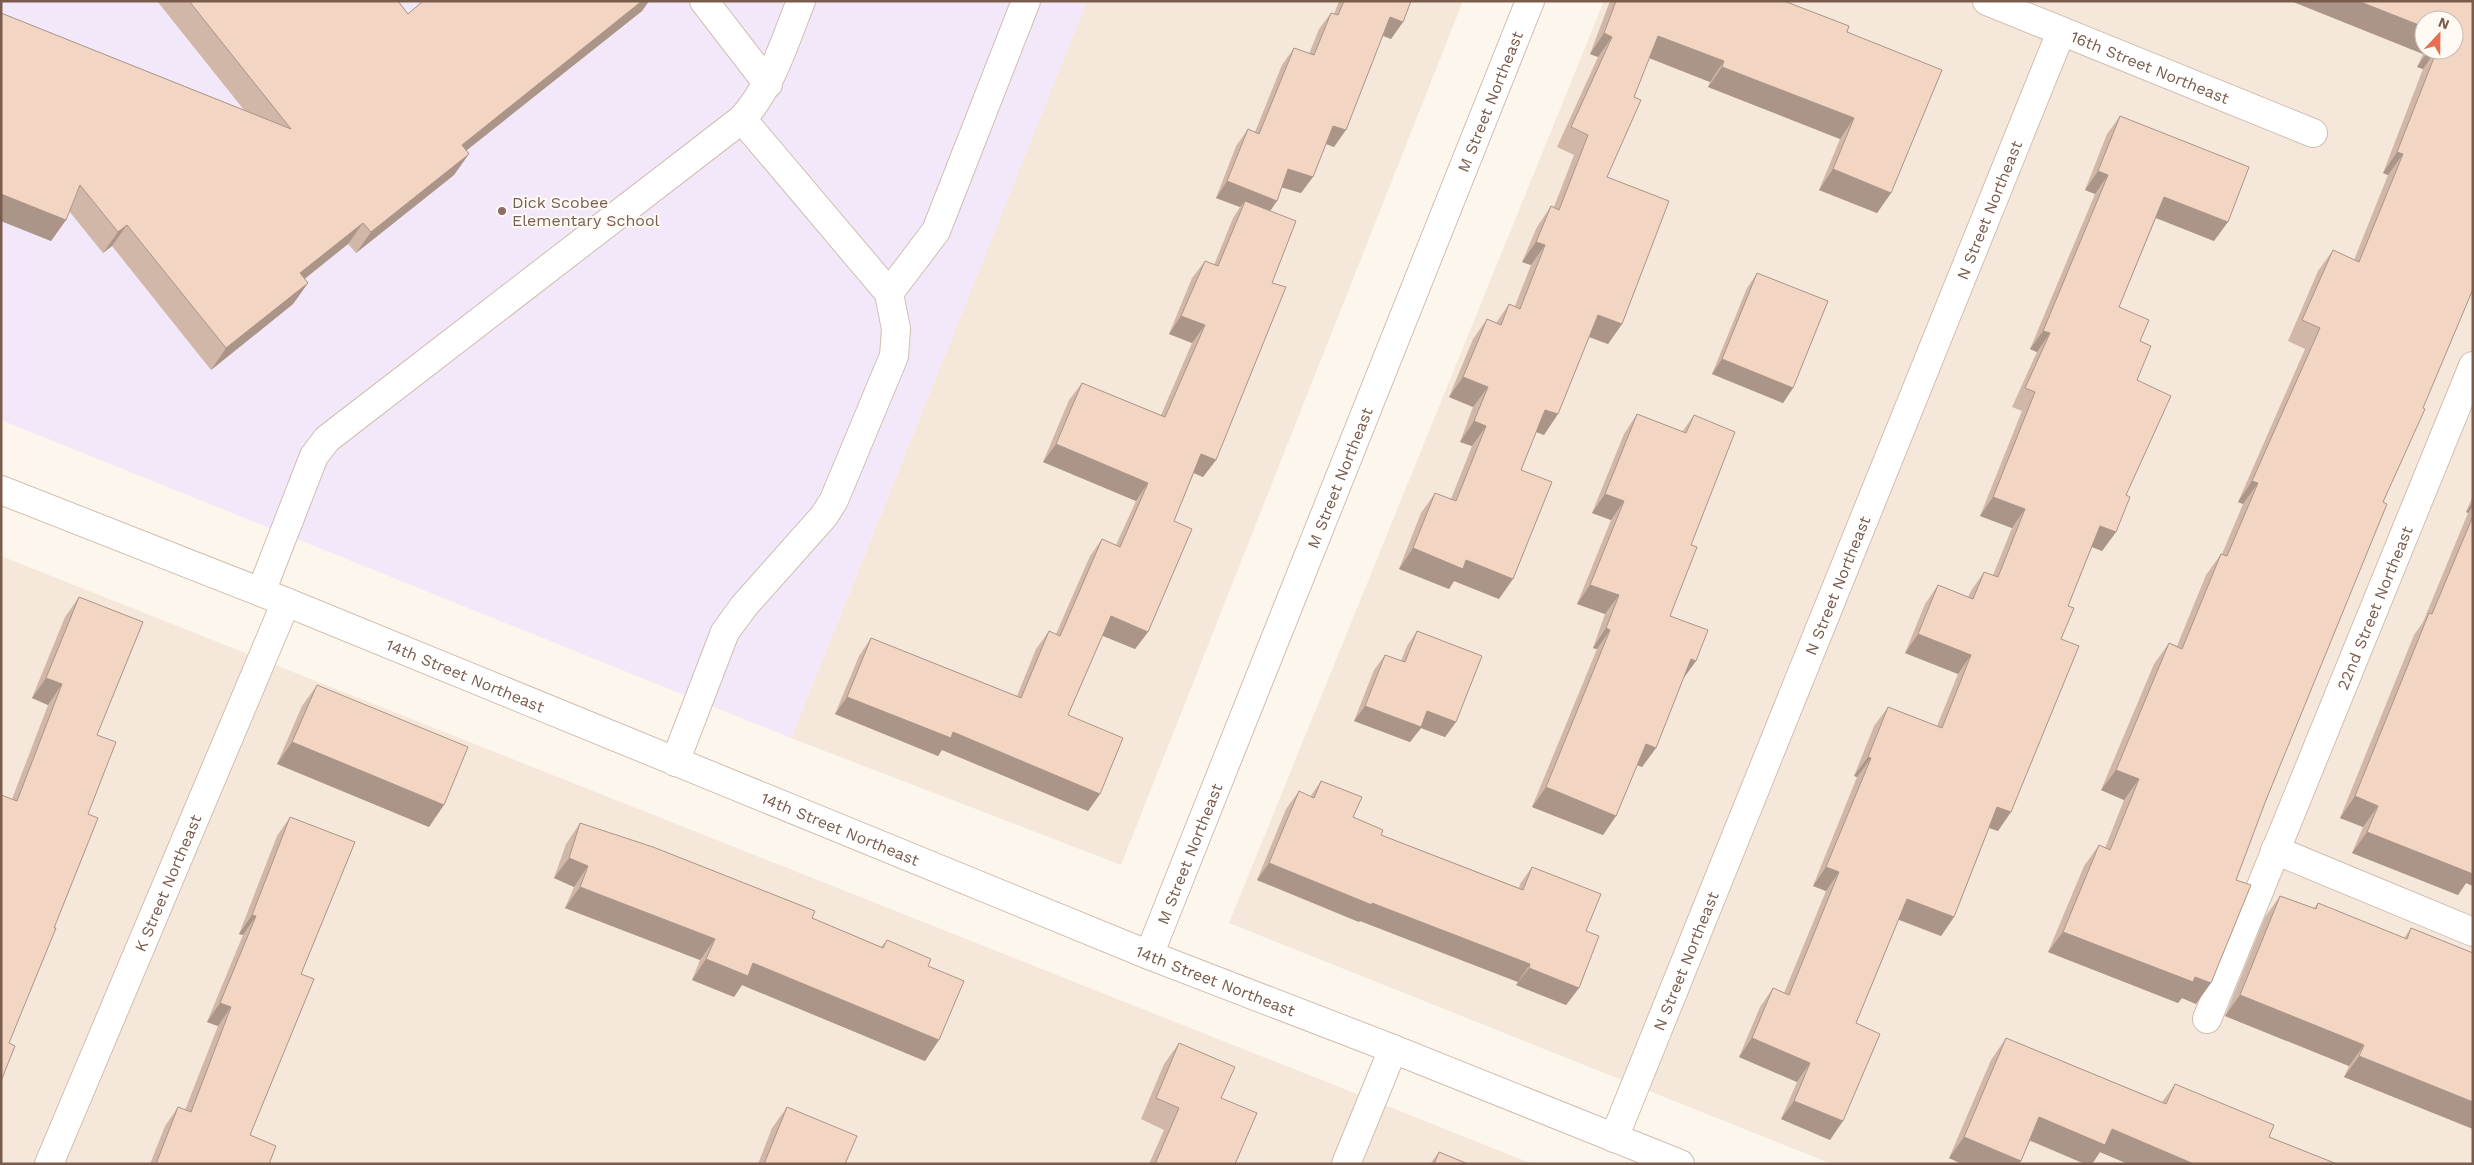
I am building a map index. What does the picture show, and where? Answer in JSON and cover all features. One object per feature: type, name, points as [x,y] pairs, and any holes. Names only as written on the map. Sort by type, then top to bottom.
[{"type":"street","points":[[704,1],[768,84]]},
{"type":"street","points":[[261,592],[314,456],[328,439],[742,119],[758,102],[768,84],[801,1]]},
{"type":"street","points":[[889,293],[936,231],[1026,1]]},
{"type":"street","name":"M Street Northeast","points":[[1149,956],[1530,1]]},
{"type":"street","name":"16th Street Northeast","points":[[1987,1],[2313,133]]},
{"type":"street","name":"N Street Northeast","points":[[1614,1138],[2061,32]]},
{"type":"street","points":[[675,762],[725,632],[744,606],[824,516],[834,500],[894,356],[896,330],[889,293],[742,119]]},
{"type":"street","name":"22nd Street Northeast","points":[[2207,1019],[2473,366]]},
{"type":"street","name":"14th Street Northeast","points":[[1,490],[286,602],[1149,956],[1393,1049],[1680,1164]]},
{"type":"street","name":"K Street Northeast","points":[[49,1164],[286,602]]},
{"type":"street","points":[[2275,850],[2473,932]]},
{"type":"street","points":[[1346,1164],[1393,1049]]},
{"type":"shaded area","name":"Dick Scobee Elementary School","points":[[1,1],[1087,1],[791,738],[1,420]]},
{"type":"shaded area","points":[[1087,1],[1463,1],[1121,865],[791,738]]},
{"type":"shaded area","points":[[1604,1],[2473,1],[2473,1164],[1832,1164],[1229,923]]},
{"type":"shaded area","points":[[1,556],[1533,1164],[1,1164]]},
{"type":"building","points":[[189,1],[398,1],[408,14],[423,1],[642,1],[462,145],[469,154],[371,232],[363,223],[300,273],[308,283],[226,348],[127,225],[118,232],[80,185],[66,220],[1,194],[1,13],[291,129]]},
{"type":"building","points":[[1344,1],[1411,1],[1403,22],[1390,17],[1346,130],[1333,126],[1313,177],[1288,169],[1277,201],[1227,181],[1248,129],[1259,134],[1294,48],[1314,55],[1331,13],[1338,15]]},
{"type":"building","points":[[1616,1],[1784,1],[1849,26],[1847,32],[1942,70],[1891,193],[1833,169],[1854,118],[1722,67],[1724,61],[1658,36],[1634,97],[1641,100],[1607,177],[1669,201],[1622,324],[1598,315],[1558,414],[1545,410],[1521,470],[1552,482],[1513,579],[1466,560],[1463,569],[1413,548],[1435,493],[1456,501],[1486,426],[1474,421],[1488,387],[1463,377],[1487,319],[1501,325],[1509,304],[1520,309],[1545,245],[1536,242],[1551,206],[1559,210],[1588,135],[1571,127],[1612,37],[1604,33]]},
{"type":"building","points":[[2358,1],[2473,1],[2473,289],[2423,408],[2425,409],[2383,502],[2387,504],[2266,800],[2236,880],[2251,885],[2211,983],[2195,977],[2193,982],[2063,932],[2099,845],[2110,850],[2139,779],[2116,770],[2169,643],[2182,649],[2221,554],[2227,556],[2258,483],[2252,481],[2320,328],[2302,320],[2333,250],[2359,262],[2403,154],[2397,152],[2433,60],[2464,60],[2464,10],[2414,10],[2414,23]]},
{"type":"building","points":[[2120,116],[2249,167],[2228,222],[2164,197],[2119,307],[2149,320],[2140,341],[2151,346],[2137,380],[2171,396],[2126,495],[2130,497],[2116,532],[2100,526],[2068,606],[2074,608],[2061,639],[2079,646],[2011,812],[1997,807],[1954,917],[1907,899],[1856,1023],[1880,1034],[1843,1121],[1794,1101],[1810,1063],[1752,1038],[1773,988],[1789,995],[1839,872],[1826,867],[1871,758],[1868,757],[1888,707],[1942,728],[1971,655],[1918,634],[1938,585],[1973,599],[1984,572],[1998,577],[2025,509],[1993,497],[2035,392],[2025,388],[2050,333],[2043,331],[2108,175],[2098,171]]},
{"type":"building","points":[[1245,201],[1296,221],[1272,283],[1286,287],[1216,460],[1201,454],[1174,521],[1192,529],[1148,632],[1111,616],[1068,715],[1123,738],[1100,794],[953,732],[951,738],[847,697],[871,638],[1021,698],[1049,631],[1060,636],[1102,539],[1120,547],[1148,483],[1056,444],[1082,383],[1165,417],[1205,325],[1181,316],[1205,261],[1218,266]]},
{"type":"building","points":[[1757,273],[1828,301],[1793,388],[1722,359]]},
{"type":"building","points":[[1637,414],[1686,433],[1694,415],[1735,432],[1691,545],[1697,547],[1670,616],[1708,630],[1696,661],[1691,659],[1656,748],[1646,744],[1616,816],[1546,787],[1610,630],[1606,628],[1619,595],[1590,585],[1624,501],[1605,494]]},
{"type":"building","points":[[2473,516],[2473,874],[2367,832],[2378,806],[2355,796],[2429,613],[2432,614]]},
{"type":"building","points":[[79,597],[143,622],[97,735],[116,742],[88,814],[98,818],[9,1043],[15,1046],[1,1081],[1,795],[17,801],[62,684],[46,678]]},
{"type":"building","points":[[1417,631],[1482,656],[1456,722],[1427,711],[1421,727],[1365,706],[1385,655],[1405,662]]},
{"type":"building","points":[[317,685],[468,747],[444,805],[292,742]]},
{"type":"building","points":[[1321,781],[1362,797],[1353,817],[1383,830],[1381,835],[1523,890],[1532,867],[1601,894],[1586,931],[1599,936],[1579,988],[1529,968],[1530,964],[1372,903],[1372,905],[1269,863],[1299,791],[1314,798]]},
{"type":"building","points":[[290,817],[355,842],[301,974],[314,979],[250,1135],[276,1146],[269,1164],[156,1164],[178,1107],[191,1112],[231,1007],[220,1003],[256,916],[252,915]]},
{"type":"building","points":[[580,823],[653,847],[815,911],[812,918],[883,948],[887,940],[931,959],[928,966],[964,981],[939,1040],[753,963],[748,976],[706,959],[715,939],[580,887],[588,866],[569,858]]},
{"type":"building","points":[[2280,896],[2316,909],[2318,903],[2407,939],[2411,928],[2473,953],[2473,1102],[2359,1056],[2364,1045],[2240,995]]},
{"type":"building","points":[[2006,1038],[2166,1104],[2175,1084],[2274,1125],[2269,1137],[2337,1164],[2194,1164],[2112,1129],[2105,1145],[2039,1117],[2021,1161],[1964,1137]]},
{"type":"building","points":[[1179,1043],[1235,1067],[1221,1098],[1257,1113],[1235,1164],[1155,1164],[1179,1108],[1156,1098]]},
{"type":"building","points":[[787,1107],[857,1136],[845,1164],[764,1164]]},
{"type":"building","points":[[1439,1152],[1468,1164],[1434,1164]]},
{"type":"place","name":"Dick Scobee Elementary School","points":[[502,211]]}]
